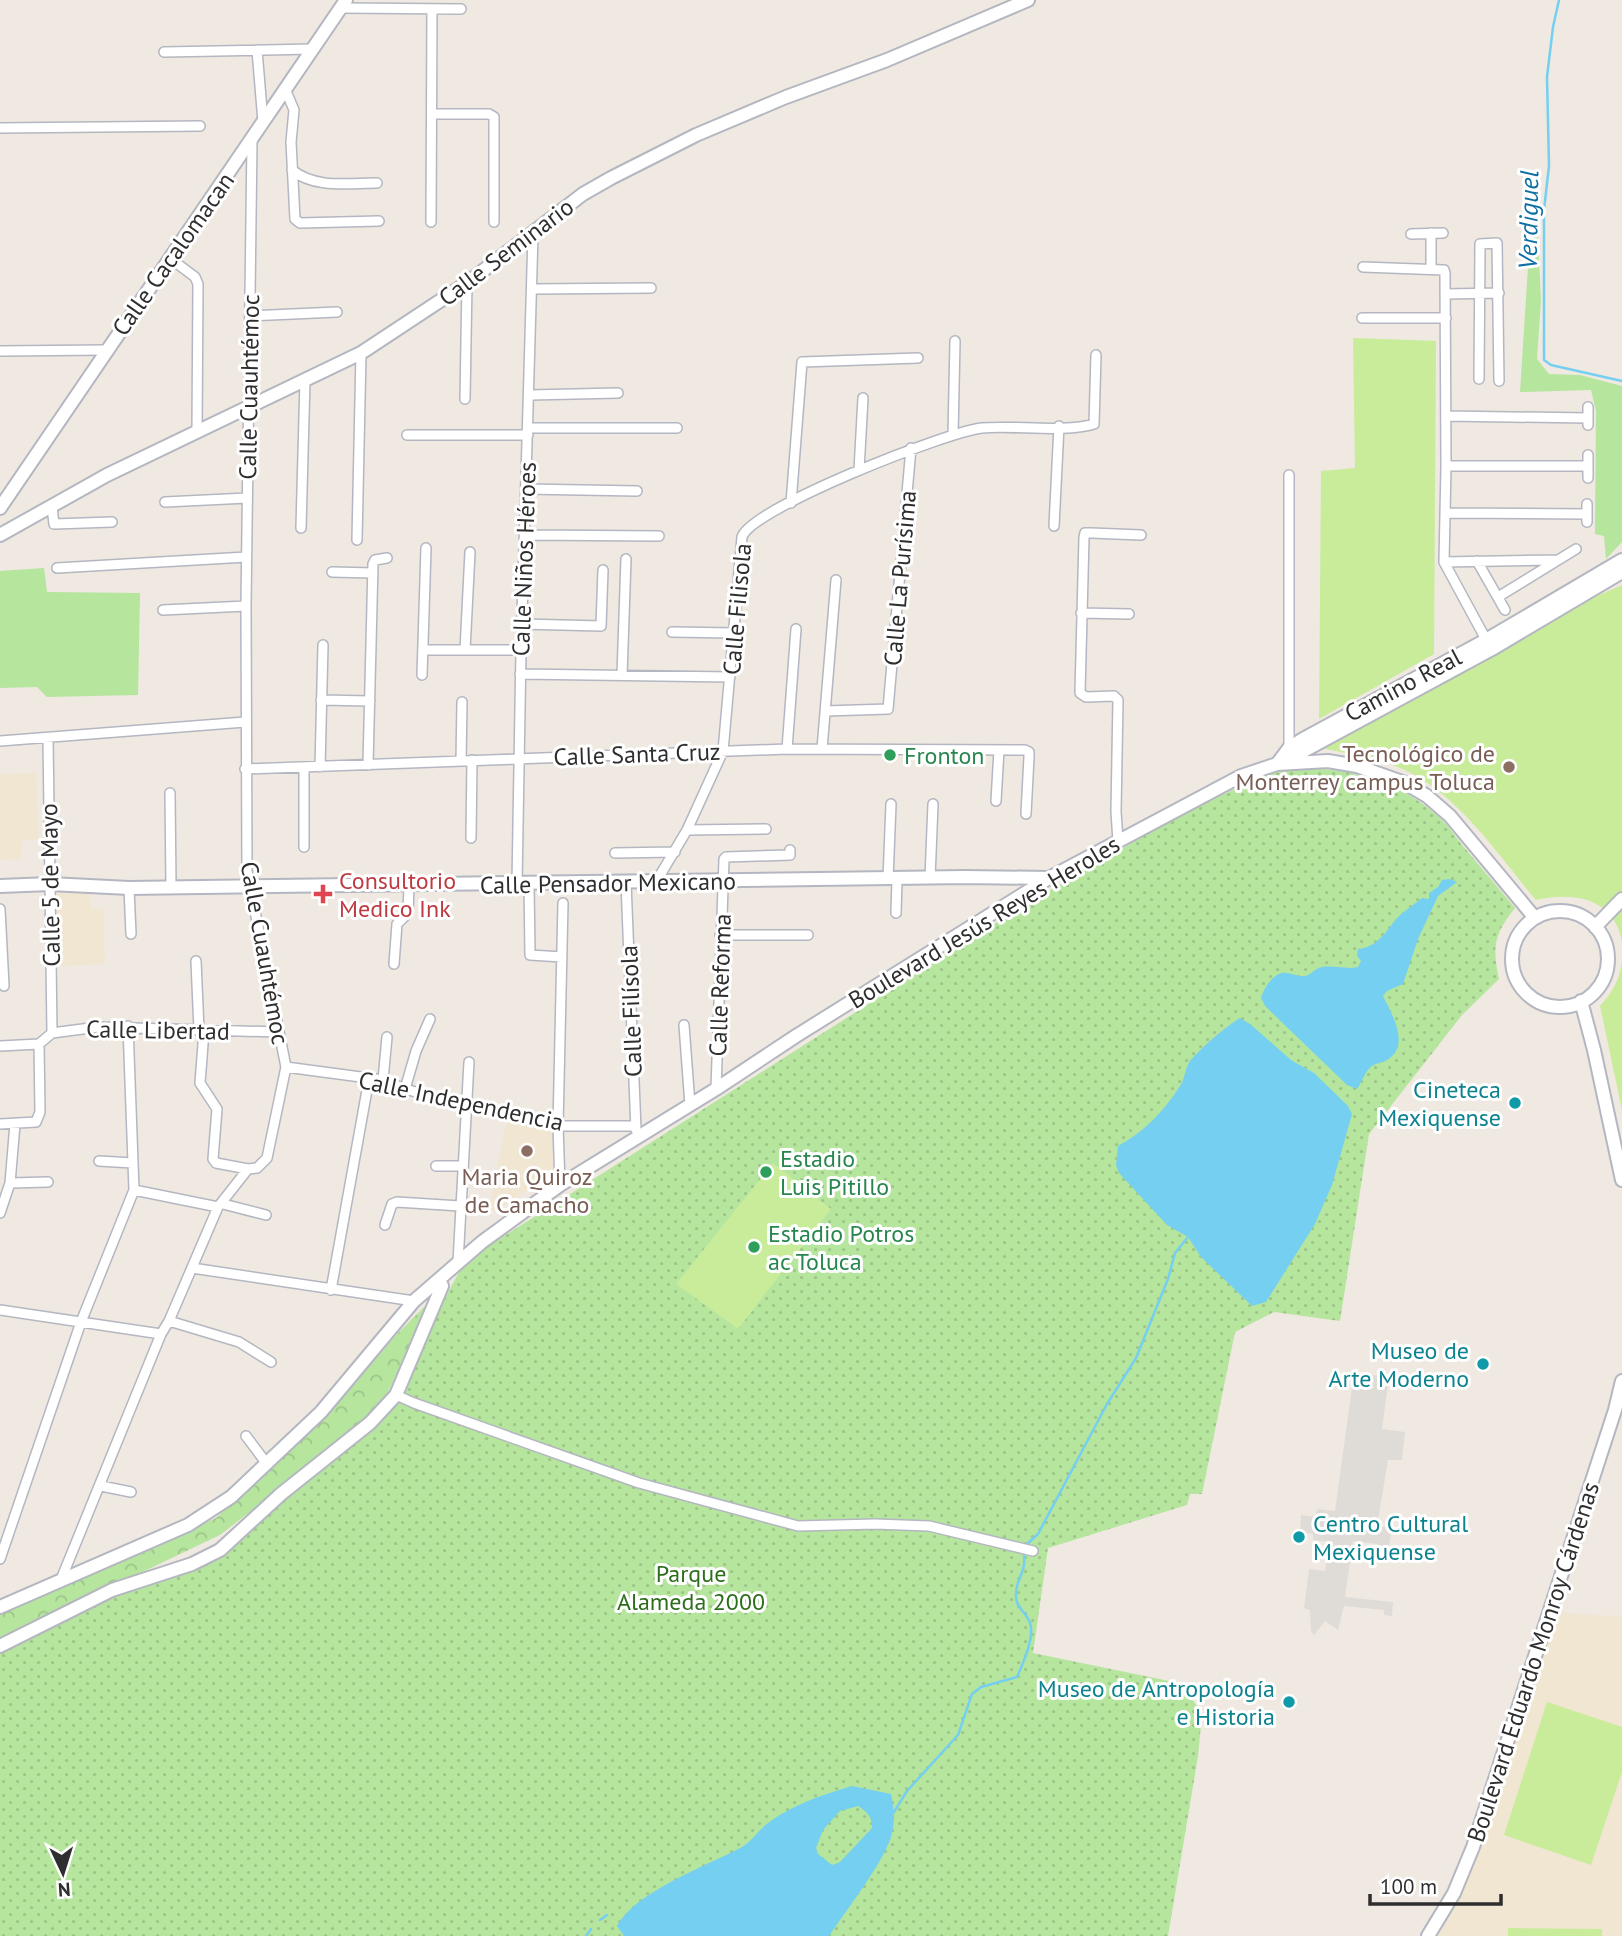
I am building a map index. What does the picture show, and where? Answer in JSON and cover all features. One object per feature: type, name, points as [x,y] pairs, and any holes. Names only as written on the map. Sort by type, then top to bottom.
[{"type":"main road","name":"Calle Seminario","points":[[0,535],[107,475],[361,354],[467,283],[583,194],[684,141],[1028,0]]},
{"type":"main road","name":"Calle Cacalomacan","points":[[0,508],[343,4]]},
{"type":"main road","name":"Camino Real","points":[[1489,644],[1622,560]]},
{"type":"main road","name":"Camino Real","points":[[1277,764],[1291,753],[1622,572]]},
{"type":"main road","name":"Boulevard Jesús Reyes Heroles","points":[[0,1607],[188,1525],[231,1497],[321,1412],[414,1301],[458,1262],[560,1185],[636,1133],[716,1089],[796,1035],[1049,878],[1241,776],[1277,764],[1317,761],[1357,766],[1405,783],[1427,796],[1450,816],[1535,918]]},
{"type":"main road","name":"Calle Pensador Mexicano","points":[[0,886],[409,886],[1049,878]]},
{"type":"main road","points":[[1595,927],[1622,899]]},
{"type":"main road","points":[[1567,911],[1587,919],[1595,927],[1607,948],[1607,967],[1598,987],[1581,1001],[1561,1006],[1543,1003],[1527,993],[1519,983],[1512,960],[1514,948],[1525,926],[1545,914],[1567,911]]},
{"type":"main road","points":[[1581,1001],[1622,1180]]},
{"type":"main road","points":[[0,1646],[112,1590],[192,1564],[220,1550],[290,1487],[370,1423],[396,1395],[442,1286],[439,1280]]},
{"type":"main road","name":"Boulevard Eduardo Monroy Cárdenas","points":[[1429,1936],[1454,1893],[1473,1847],[1622,1381]]},
{"type":"street","points":[[343,4],[461,9]]},
{"type":"street","points":[[431,222],[432,9]]},
{"type":"street","points":[[164,52],[313,49]]},
{"type":"street","points":[[257,50],[263,124]]},
{"type":"street","points":[[286,91],[294,104],[291,142],[294,215],[297,222],[379,221]]},
{"type":"street","points":[[433,114],[489,114],[494,117],[494,222]]},
{"type":"street","points":[[0,128],[200,126]]},
{"type":"street","name":"Calle Cuauhtémoc","points":[[60,1582],[161,1334],[220,1206],[248,1169],[257,1167],[267,1158],[286,1067],[247,871],[246,557],[252,140]]},
{"type":"street","points":[[292,170],[313,182],[377,183]]},
{"type":"street","points":[[1431,233],[1431,268]]},
{"type":"street","points":[[1411,234],[1443,233]]},
{"type":"street","name":"Calle Niños Héroes","points":[[533,234],[520,650],[523,883],[530,955],[562,957]]},
{"type":"street","points":[[1499,369],[1479,374],[1480,244],[1483,243],[1499,245],[1499,293],[1499,369],[1499,381]]},
{"type":"street","points":[[171,259],[195,277],[198,284],[197,431]]},
{"type":"street","points":[[1363,267],[1444,270],[1444,562],[1489,644]]},
{"type":"street","points":[[465,399],[467,283]]},
{"type":"street","points":[[533,289],[651,288]]},
{"type":"street","points":[[1446,294],[1499,293]]},
{"type":"street","points":[[250,316],[337,313]]},
{"type":"street","points":[[1362,318],[1446,318]]},
{"type":"street","points":[[953,435],[955,341]]},
{"type":"street","points":[[0,351],[106,350]]},
{"type":"street","points":[[357,540],[361,354]]},
{"type":"street","name":"Calle Filisola","points":[[656,883],[687,830],[723,751],[743,532],[755,522],[859,470],[911,448],[953,435],[982,428],[1094,424],[1096,355]]},
{"type":"street","points":[[791,503],[802,362],[918,358]]},
{"type":"street","points":[[301,528],[305,380]]},
{"type":"street","points":[[530,395],[618,393]]},
{"type":"street","points":[[859,470],[863,398]]},
{"type":"street","points":[[1446,416],[1588,421],[1588,407]]},
{"type":"street","points":[[1054,526],[1059,426]]},
{"type":"street","points":[[407,435],[677,428]]},
{"type":"street","name":"Calle La Purísima","points":[[825,711],[888,709],[911,448]]},
{"type":"street","points":[[1588,455],[1588,478]]},
{"type":"street","points":[[1446,466],[1588,466]]},
{"type":"street","points":[[1289,475],[1291,753]]},
{"type":"street","points":[[526,489],[637,491]]},
{"type":"street","points":[[164,502],[247,498]]},
{"type":"street","points":[[52,507],[54,524],[112,522]]},
{"type":"street","points":[[1446,513],[1587,513]]},
{"type":"street","points":[[1118,841],[1116,812],[1119,703],[1114,696],[1080,695],[1086,533],[1141,535]]},
{"type":"street","points":[[525,535],[659,536]]},
{"type":"street","points":[[422,674],[426,548]]},
{"type":"street","points":[[1498,597],[1576,549]]},
{"type":"street","points":[[465,650],[470,552]]},
{"type":"street","points":[[57,568],[246,557]]},
{"type":"street","points":[[368,765],[374,560],[387,558]]},
{"type":"street","points":[[622,675],[626,559]]},
{"type":"street","points":[[1477,561],[1505,610]]},
{"type":"street","points":[[1444,562],[1558,561]]},
{"type":"street","points":[[521,624],[600,627],[603,570]]},
{"type":"street","points":[[332,572],[373,573]]},
{"type":"street","points":[[822,748],[836,580]]},
{"type":"street","points":[[163,610],[246,606]]},
{"type":"street","points":[[1081,613],[1129,614]]},
{"type":"street","points":[[787,749],[796,629]]},
{"type":"street","points":[[673,632],[734,633]]},
{"type":"street","points":[[320,767],[323,645]]},
{"type":"street","points":[[423,650],[520,650]]},
{"type":"street","points":[[520,674],[730,677]]},
{"type":"street","points":[[321,700],[370,701]]},
{"type":"street","points":[[461,761],[462,702]]},
{"type":"street","points":[[0,741],[245,723]]},
{"type":"street","name":"Calle 5 de Mayo","points":[[48,738],[52,1032]]},
{"type":"street","name":"Calle Santa Cruz","points":[[245,769],[822,748],[1025,750],[1029,752],[1026,814]]},
{"type":"street","points":[[996,801],[999,750]]},
{"type":"street","points":[[471,838],[472,760]]},
{"type":"street","points":[[304,768],[304,846]]},
{"type":"street","points":[[170,793],[171,887]]},
{"type":"street","points":[[891,804],[892,879],[896,912]]},
{"type":"street","points":[[930,878],[933,804]]},
{"type":"street","points":[[687,830],[765,829]]},
{"type":"street","points":[[615,853],[675,852]]},
{"type":"street","name":"Calle Reforma","points":[[716,1089],[724,859],[790,852]]},
{"type":"street","name":"Calle Filísola","points":[[626,883],[636,1133]]},
{"type":"street","points":[[394,964],[397,924],[408,913],[409,886]]},
{"type":"street","points":[[129,888],[131,934]]},
{"type":"street","points":[[560,1185],[558,1126],[563,903]]},
{"type":"street","points":[[0,909],[4,986]]},
{"type":"street","points":[[720,934],[808,935]]},
{"type":"street","points":[[196,961],[202,1030],[200,1083],[217,1109],[213,1159],[216,1163],[248,1169]]},
{"type":"street","points":[[405,1089],[416,1051],[430,1019]]},
{"type":"street","points":[[684,1025],[690,1105]]},
{"type":"street","points":[[0,1559],[81,1322],[134,1190],[128,1026]]},
{"type":"street","name":"Calle Libertad","points":[[39,1044],[52,1032],[98,1027],[278,1032]]},
{"type":"street","points":[[383,1080],[387,1037]]},
{"type":"street","points":[[0,1046],[39,1044],[38,1119],[36,1122],[0,1124]]},
{"type":"street","points":[[458,1262],[468,1062]]},
{"type":"street","name":"Calle Independencia","points":[[286,1067],[383,1080],[466,1106],[558,1126],[636,1133]]},
{"type":"street","points":[[331,1290],[369,1079]]},
{"type":"street","points":[[0,1213],[10,1183],[15,1124]]},
{"type":"street","points":[[99,1161],[133,1163]]},
{"type":"street","points":[[436,1166],[463,1166]]},
{"type":"street","points":[[10,1183],[48,1182]]},
{"type":"street","points":[[134,1190],[266,1214]]},
{"type":"street","points":[[386,1225],[394,1203],[460,1206]]},
{"type":"street","points":[[192,1268],[414,1301]]},
{"type":"street","points":[[0,1310],[161,1334]]},
{"type":"street","points":[[169,1321],[239,1342],[271,1362]]},
{"type":"street","points":[[396,1395],[639,1483],[799,1526],[929,1526],[1033,1551]]},
{"type":"street","points":[[246,1436],[267,1464]]},
{"type":"street","points":[[101,1486],[131,1492]]},
{"type":"shaded area","points":[[36,773],[39,840],[22,840],[21,859],[0,860],[0,774]]},
{"type":"shaded area","points":[[56,892],[90,892],[91,909],[103,909],[105,964],[56,966],[53,897]]},
{"type":"shaded area","name":"Maria Quiroz de Camacho","points":[[507,1119],[552,1129],[553,1173],[496,1211],[489,1209]]},
{"type":"shaded area","points":[[1354,1373],[1389,1377],[1382,1429],[1405,1432],[1402,1460],[1388,1460],[1377,1526],[1392,1528],[1388,1553],[1377,1544],[1353,1541],[1345,1597],[1393,1602],[1392,1616],[1384,1615],[1384,1610],[1344,1606],[1338,1630],[1325,1621],[1314,1635],[1311,1631],[1310,1610],[1304,1608],[1309,1569],[1325,1571],[1329,1542],[1313,1540],[1313,1534],[1300,1532],[1301,1515],[1316,1517],[1317,1509],[1335,1511]]},
{"type":"shaded area","points":[[1556,1612],[1622,1617],[1622,1936],[1435,1936],[1457,1901]]},
{"type":"green space","points":[[1531,220],[1537,221],[1541,300],[1537,359],[1549,374],[1580,375],[1622,386],[1622,542],[1606,559],[1604,536],[1595,534],[1596,411],[1591,390],[1520,392]]},
{"type":"green space","name":"Tecnológico de Monterrey campus Toluca","points":[[1353,338],[1436,341],[1434,654],[1319,719],[1321,471],[1355,468]]},
{"type":"green space","points":[[44,568],[47,592],[140,593],[138,695],[47,697],[37,687],[0,688],[0,571]]},
{"type":"green space","name":"Tecnológico de Monterrey campus Toluca","points":[[1622,585],[1622,941],[1610,915],[1590,901],[1564,897],[1536,900],[1464,814],[1430,785],[1411,773],[1388,764],[1316,747]]},
{"type":"green space","name":"Parque Alameda 2000","points":[[1300,768],[1338,771],[1374,779],[1424,805],[1439,817],[1515,908],[1496,941],[1499,979],[1462,1015],[1369,1134],[1340,1321],[1274,1312],[1235,1332],[1202,1494],[1190,1494],[1187,1505],[1048,1548],[1033,1653],[1169,1681],[1185,1690],[1197,1706],[1201,1725],[1198,1756],[1168,1936],[0,1936],[0,1654],[105,1599],[215,1559],[298,1482],[369,1432],[406,1387],[447,1294],[471,1257],[1013,912],[1173,819],[1249,782]]},
{"type":"green space","points":[[1622,960],[1622,1110],[1600,1006],[1615,985]]},
{"type":"green space","name":"Estadio Potros ac Toluca","points":[[773,1163],[831,1209],[738,1329],[676,1284]]},
{"type":"green space","points":[[431,1300],[409,1353],[384,1399],[349,1433],[305,1469],[220,1535],[0,1640],[0,1615],[216,1518],[355,1383]]},
{"type":"green space","points":[[1547,1702],[1622,1727],[1622,1772],[1591,1865],[1504,1835]]},
{"type":"green space","points":[[1508,1928],[1602,1929],[1602,1936],[1508,1936]]},
{"type":"water","points":[[1442,880],[1457,882],[1438,896],[1418,939],[1403,984],[1387,991],[1383,996],[1397,1030],[1398,1047],[1387,1060],[1370,1067],[1357,1089],[1347,1085],[1265,1006],[1261,998],[1264,990],[1271,980],[1282,973],[1305,976],[1324,967],[1358,967],[1361,961],[1357,956],[1358,949],[1372,945],[1400,915],[1422,898],[1429,899],[1429,893],[1438,887]]},
{"type":"water","points":[[1240,1018],[1291,1060],[1314,1073],[1348,1106],[1352,1114],[1332,1185],[1315,1224],[1266,1302],[1252,1306],[1201,1257],[1188,1237],[1167,1225],[1119,1173],[1116,1165],[1118,1146],[1153,1120],[1180,1086],[1190,1061]]},
{"type":"water","points":[[852,1786],[891,1794],[894,1823],[889,1844],[865,1885],[829,1936],[624,1936],[617,1926],[639,1902],[655,1891],[740,1848],[768,1823],[787,1811]],"holes":[[[858,1806],[870,1817],[872,1828],[840,1862],[832,1865],[818,1854],[816,1848],[823,1830],[840,1811]]]},
{"type":"waterway","name":"Verdiguel","points":[[1559,0],[1547,77],[1549,166],[1544,210],[1544,360],[1551,365],[1622,381]]},
{"type":"waterway","points":[[1026,1545],[1038,1534],[1107,1404],[1136,1358],[1168,1279],[1175,1253],[1188,1237]]},
{"type":"waterway","points":[[894,1812],[907,1791],[958,1735],[972,1694],[981,1687],[1017,1677],[1031,1635],[1030,1623],[1016,1599],[1024,1556]]},
{"type":"waterway","points":[[600,1920],[607,1915]]},
{"type":"waterway","points":[[586,1936],[591,1929]]},
{"type":"place","name":"Fronton","points":[[890,755]]},
{"type":"place","name":"Tecnológico de Monterrey campus Toluca","points":[[1509,767]]},
{"type":"place","name":"Consultorio Medico Ink","points":[[323,894]]},
{"type":"place","name":"Cineteca Mexiquense","points":[[1515,1103]]},
{"type":"place","name":"Maria Quiroz de Camacho","points":[[527,1151]]},
{"type":"place","name":"Estadio Luis Pitillo","points":[[766,1172]]},
{"type":"place","name":"Estadio Potros ac Toluca","points":[[754,1247]]},
{"type":"place","name":"Museo de Arte Moderno","points":[[1483,1364]]},
{"type":"place","name":"Centro Cultural Mexiquense","points":[[1299,1537]]},
{"type":"place","name":"Museo de Antropología e Historia","points":[[1289,1702]]}]
